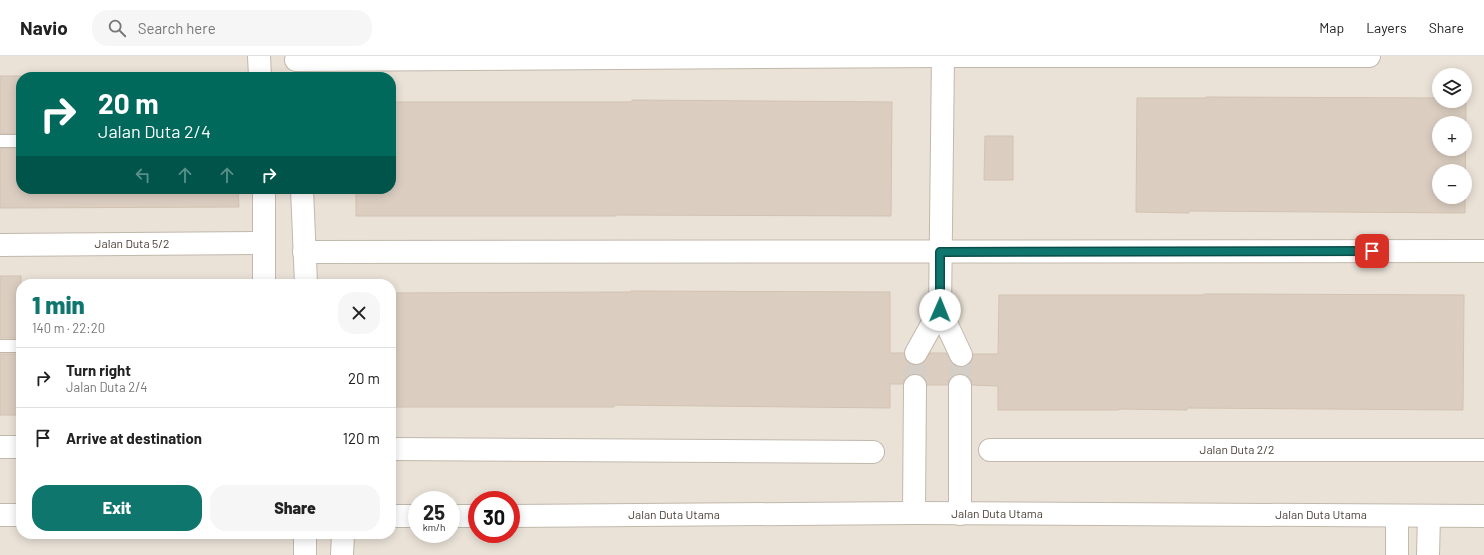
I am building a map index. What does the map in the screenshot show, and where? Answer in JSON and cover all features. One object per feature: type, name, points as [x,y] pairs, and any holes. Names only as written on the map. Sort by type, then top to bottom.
[{"type":"street","points":[[259,56],[260,72]]},
{"type":"street","points":[[943,56],[940,310],[961,355]]},
{"type":"street","points":[[296,64],[943,56],[1369,56]]},
{"type":"street","points":[[264,194],[264,279]]},
{"type":"street","points":[[302,194],[306,279]]},
{"type":"street","name":"Jalan Duta 5/2","points":[[0,245],[264,243]]},
{"type":"street","points":[[304,252],[1484,251]]},
{"type":"street","points":[[916,353],[940,310]]},
{"type":"street","points":[[914,513],[915,386]]},
{"type":"street","points":[[960,386],[960,514]]},
{"type":"street","points":[[0,447],[16,448]]},
{"type":"street","points":[[396,449],[873,452]]},
{"type":"street","name":"Jalan Duta 2/2","points":[[990,450],[1484,450]]},
{"type":"street","name":"Jalan Duta Utama","points":[[520,516],[914,513],[1484,516]]},
{"type":"street","points":[[0,515],[16,515]]},
{"type":"street","points":[[396,516],[408,516]]},
{"type":"street","points":[[1397,516],[1397,555]]},
{"type":"street","points":[[1428,555],[1429,516]]},
{"type":"street","points":[[305,539],[305,555]]},
{"type":"street","points":[[342,555],[343,539]]},
{"type":"lane","points":[[0,141],[16,141]]},
{"type":"lane","points":[[0,346],[16,346]]},
{"type":"shaded area","points":[[0,56],[1484,56],[1484,555],[0,555]]},
{"type":"building","points":[[0,76],[16,76],[16,134],[0,134]]},
{"type":"building","points":[[1137,98],[1432,98],[1432,108],[1466,108],[1466,116],[1432,116],[1432,156],[1465,156],[1465,164],[1432,164],[1432,204],[1465,204],[1465,213],[1136,212]]},
{"type":"building","points":[[632,100],[892,102],[891,216],[356,216],[356,194],[396,194],[396,102],[632,102]]},
{"type":"building","points":[[985,136],[1013,136],[1013,180],[984,180]]},
{"type":"building","points":[[0,148],[16,148],[16,194],[238,194],[239,207],[0,208]]},
{"type":"building","points":[[0,276],[21,276],[21,279],[16,279],[16,338],[0,338]]},
{"type":"building","points":[[890,292],[890,353],[904,353],[906,360],[910,364],[916,365],[923,363],[930,353],[946,353],[954,365],[960,367],[967,366],[971,362],[973,354],[998,354],[999,295],[1464,295],[1463,410],[1187,408],[1187,410],[998,410],[998,386],[972,385],[971,379],[967,375],[960,374],[953,375],[949,379],[948,385],[927,385],[926,380],[921,375],[915,374],[909,375],[904,379],[903,384],[890,384],[890,408],[614,405],[614,407],[396,407],[396,293]]},
{"type":"building","points":[[0,354],[16,354],[16,415],[0,415]]},
{"type":"tunnel","points":[[915,386],[916,353]]},
{"type":"tunnel","points":[[960,386],[961,355]]},
{"type":"route","points":[[940,310],[940,252],[1372,251]]}]
